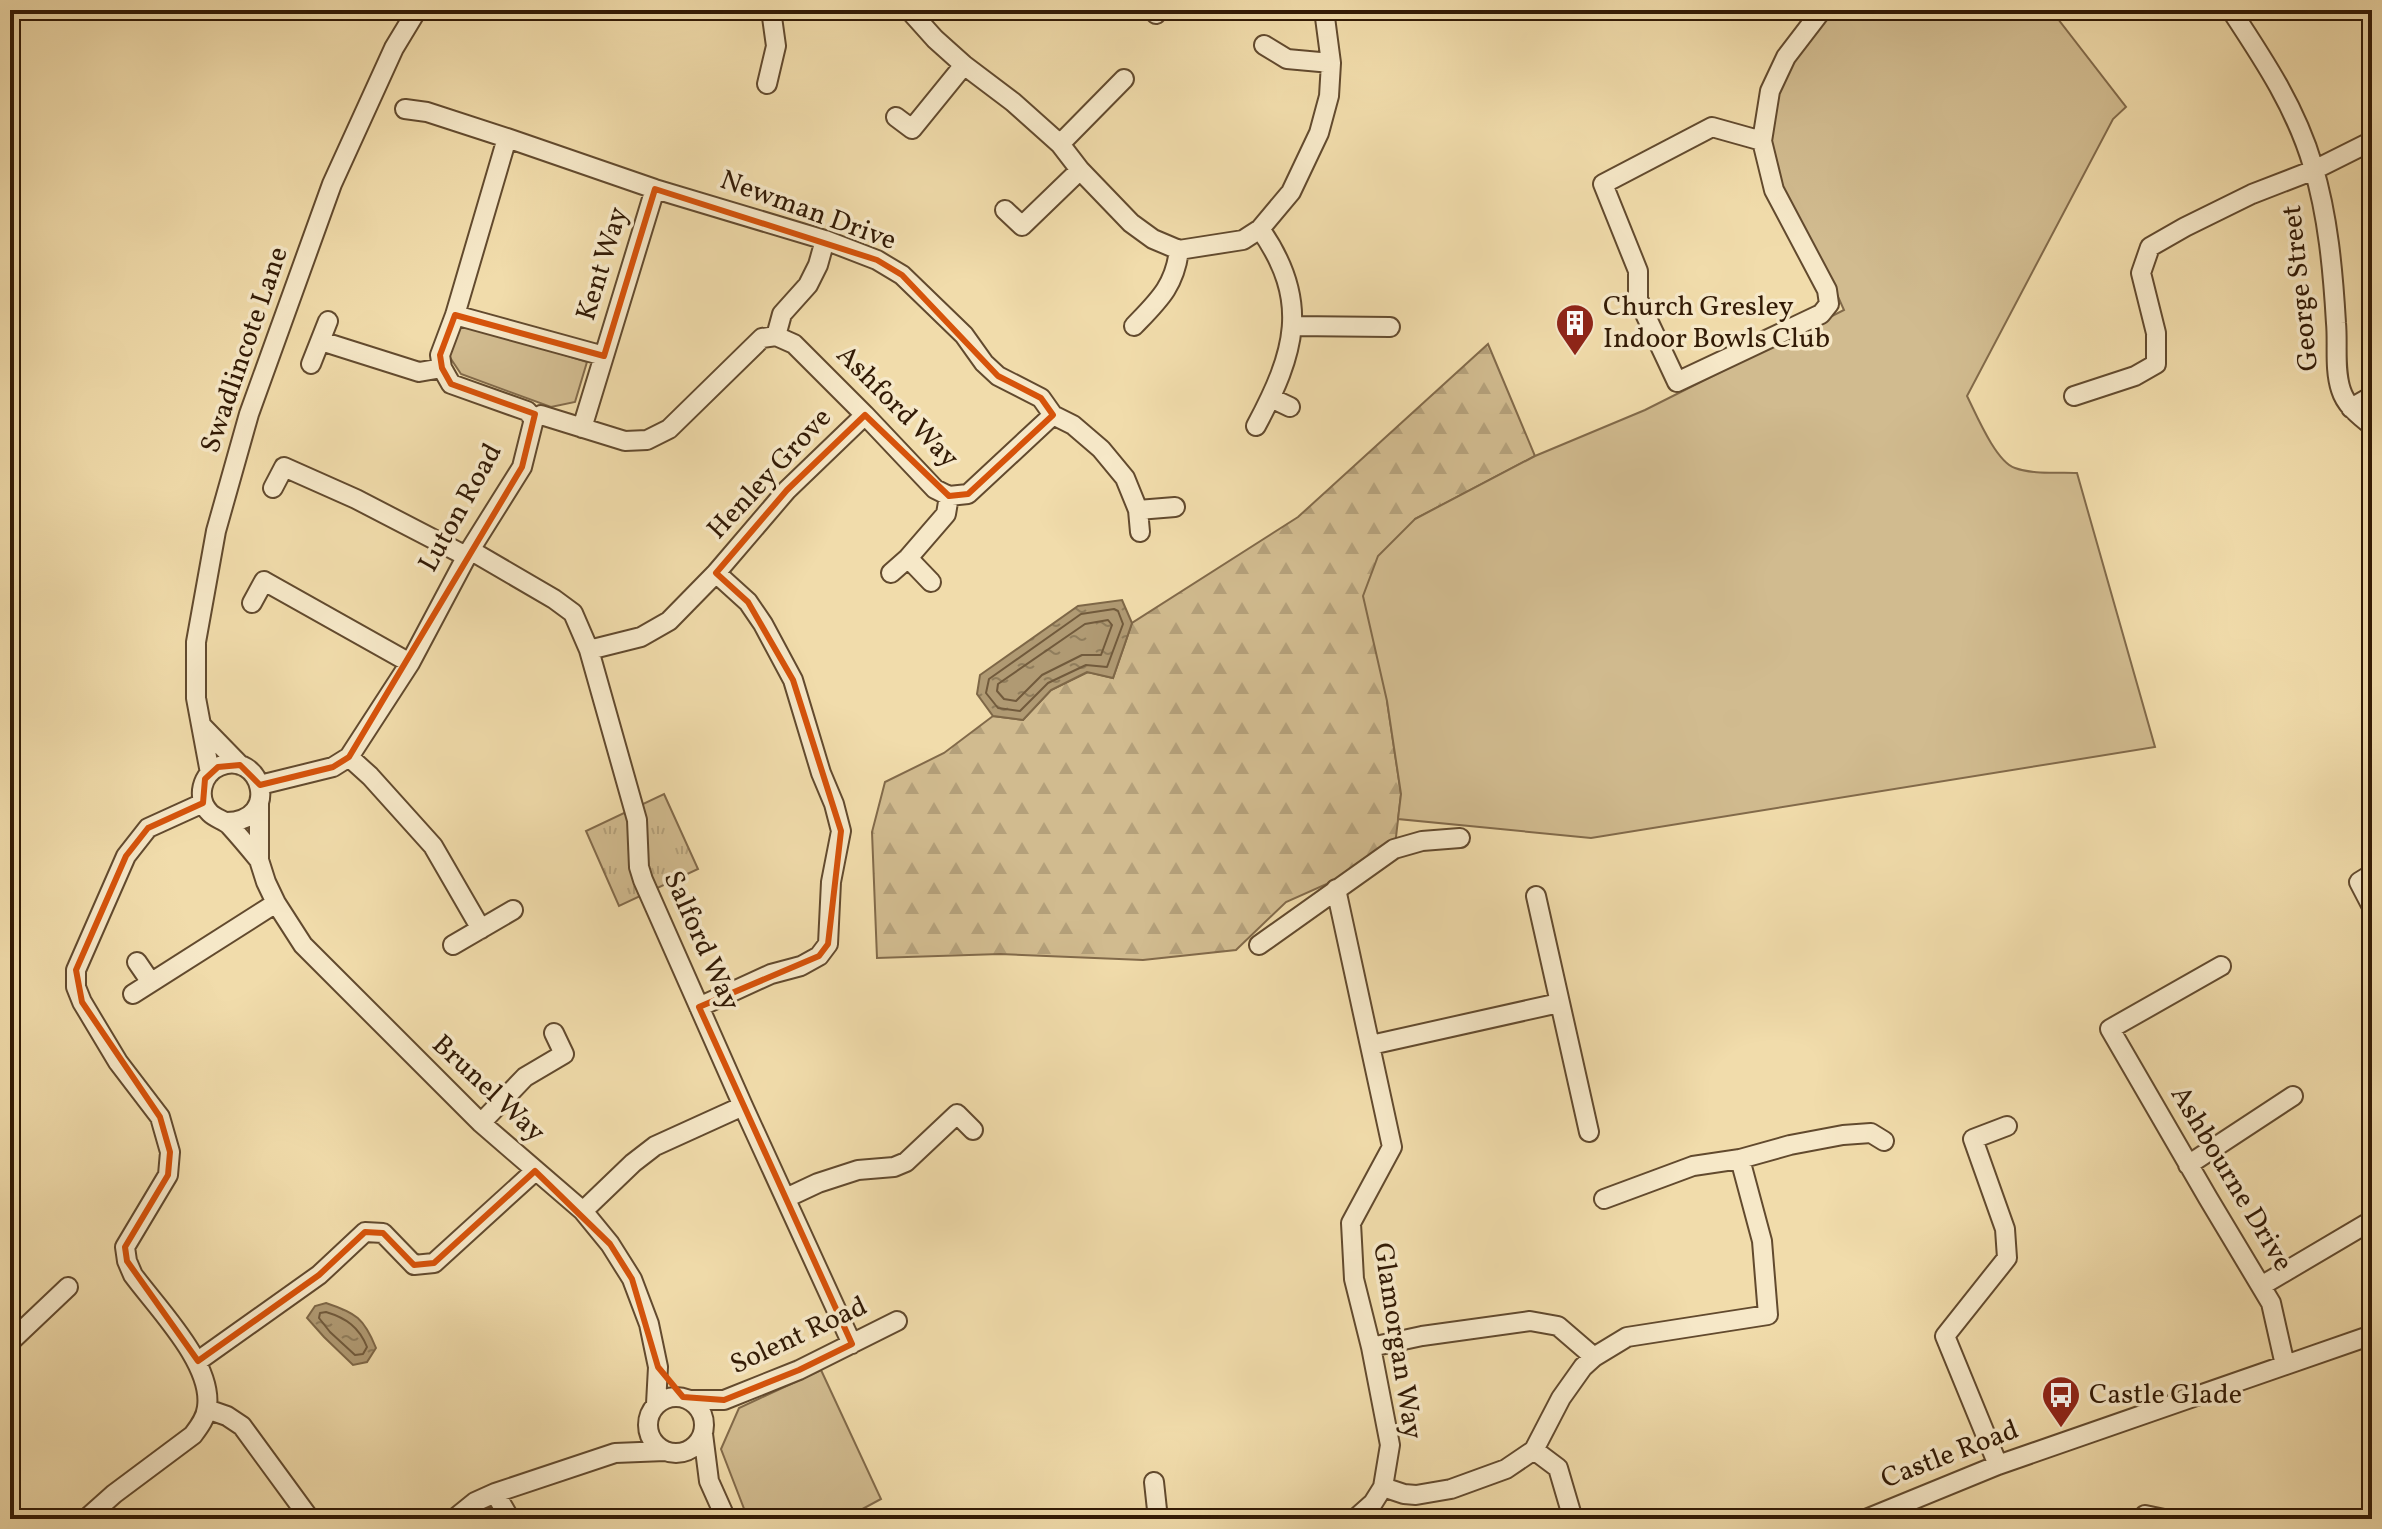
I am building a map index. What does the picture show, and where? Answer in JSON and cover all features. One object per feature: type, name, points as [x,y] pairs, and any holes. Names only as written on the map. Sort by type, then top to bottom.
[{"type":"street","name":"Swadlincote Lane","points":[[210,773],[196,698],[196,642],[216,531],[249,414],[332,184],[394,48],[417,10]]},
{"type":"street","points":[[767,84],[776,46],[771,10]]},
{"type":"street","points":[[909,10],[964,65],[1013,102],[1060,144],[1080,170],[1131,223],[1153,239],[1179,250],[1243,240],[1260,229],[1291,192],[1319,133],[1329,96],[1331,63],[1324,10]]},
{"type":"street","points":[[1762,141],[1712,127],[1603,184],[1638,271],[1638,299],[1677,382],[1821,314],[1829,304],[1827,290],[1774,190],[1762,141],[1770,91],[1786,57],[1822,10]]},
{"type":"street","name":"George Street","points":[[2231,10],[2286,97],[2299,124],[2314,170],[2330,255],[2340,387],[2351,408]]},
{"type":"street","points":[[1264,45],[1287,59],[1331,63]]},
{"type":"street","points":[[896,117],[912,129],[964,65]]},
{"type":"street","points":[[1060,144],[1124,79]]},
{"type":"street","name":"Newman Drive","points":[[405,109],[427,112],[655,189],[825,240],[877,260],[902,275],[964,335],[984,363],[998,376],[1041,398],[1053,415],[1073,425],[1101,449],[1125,478],[1138,510],[1140,532]]},
{"type":"street","points":[[507,138],[455,315],[440,355],[442,368],[451,384],[527,411],[534,419],[541,415],[625,441],[647,440],[669,429],[762,338],[776,336],[782,314],[808,285],[825,240]]},
{"type":"street","points":[[2074,396],[2135,376],[2156,364],[2156,333],[2141,273],[2150,247],[2252,194],[2314,170],[2372,141]]},
{"type":"street","points":[[1005,210],[1022,226],[1080,170]]},
{"type":"street","name":"Kent Way","points":[[582,428],[655,189]]},
{"type":"street","points":[[1256,426],[1271,398],[1289,351],[1293,326],[1290,287],[1275,250],[1260,229]]},
{"type":"street","points":[[1134,326],[1166,292],[1177,268],[1179,250]]},
{"type":"street","name":"Kent Way","points":[[455,315],[604,356]]},
{"type":"street","points":[[311,364],[328,321]]},
{"type":"street","points":[[1293,326],[1390,327]]},
{"type":"street","name":"Ashford Way","points":[[776,336],[794,344],[935,489],[949,496],[968,494],[1053,415]]},
{"type":"street","points":[[321,341],[419,372],[442,368]]},
{"type":"street","points":[[2372,396],[2351,408],[2372,426]]},
{"type":"street","points":[[1271,398],[1290,407]]},
{"type":"street","name":"Henley Grove","points":[[589,650],[641,637],[669,621],[716,573],[787,490],[865,415]]},
{"type":"street","name":"Luton Road","points":[[349,757],[410,663],[468,553],[522,467],[534,419]]},
{"type":"street","name":"Salford Way","points":[[273,488],[284,467],[468,553],[554,599],[573,613],[589,650],[637,820],[639,867],[643,880],[852,1344]]},
{"type":"street","points":[[891,573],[946,514],[949,496]]},
{"type":"street","points":[[1138,510],[1175,507]]},
{"type":"street","points":[[908,558],[931,582]]},
{"type":"street","points":[[699,1007],[819,956],[828,944],[831,882],[841,831],[793,680],[756,613],[716,573]]},
{"type":"street","points":[[252,603],[264,581],[410,663]]},
{"type":"street","points":[[202,726],[240,765],[254,774],[259,794],[248,817],[227,822],[211,815],[203,803],[202,790],[210,773],[225,764],[240,765]]},
{"type":"street","points":[[259,794],[333,767],[349,757],[433,846],[481,929]]},
{"type":"street","name":"Brunel Way","points":[[259,794],[259,860],[266,882],[276,903],[311,953],[481,1123],[583,1211],[610,1244],[632,1279],[649,1324],[658,1367],[656,1404]]},
{"type":"street","points":[[86,1519],[193,1435],[207,1409],[207,1387],[198,1361],[133,1275],[127,1261],[125,1247],[168,1175],[170,1152],[160,1117],[118,1062],[76,987],[76,970],[126,856],[148,828],[203,803]]},
{"type":"street","name":"Brunel Way","points":[[227,822],[259,860]]},
{"type":"street","points":[[1259,945],[1394,849],[1422,841],[1460,838]]},
{"type":"street","points":[[2372,874],[2359,882],[2372,907]]},
{"type":"street","name":"Glamorgan Way","points":[[1336,889],[1392,1147],[1351,1223],[1354,1279],[1390,1445],[1383,1487]]},
{"type":"street","points":[[1536,896],[1589,1132]]},
{"type":"street","points":[[133,994],[276,903]]},
{"type":"street","points":[[453,945],[513,910]]},
{"type":"street","points":[[137,962],[150,981]]},
{"type":"street","name":"Ashbourne Drive","points":[[2221,966],[2110,1029],[2271,1303],[2285,1365]]},
{"type":"street","points":[[1371,1045],[1559,1003]]},
{"type":"street","points":[[481,1123],[525,1077],[564,1054],[554,1033]]},
{"type":"street","points":[[2188,1165],[2293,1096]]},
{"type":"street","points":[[583,1211],[655,1146],[743,1106]]},
{"type":"street","points":[[786,1198],[858,1170],[894,1167],[906,1162],[957,1114],[973,1130]]},
{"type":"street","points":[[1998,1465],[1945,1336],[2007,1258],[2005,1229],[1973,1139],[2007,1126]]},
{"type":"street","points":[[1604,1199],[1693,1166],[1740,1159],[1790,1145],[1871,1133],[1884,1141]]},
{"type":"street","points":[[1355,1519],[1373,1503],[1383,1487],[1416,1495],[1451,1489],[1506,1469],[1534,1450],[1561,1398],[1583,1367],[1627,1337],[1768,1315],[1762,1241],[1740,1159]]},
{"type":"street","points":[[198,1361],[319,1275],[365,1232],[383,1233],[414,1265],[434,1263],[535,1171]]},
{"type":"street","points":[[2261,1286],[2366,1224]]},
{"type":"street","points":[[10,1342],[68,1287]]},
{"type":"street","name":"Solent Road","points":[[686,1398],[724,1400],[799,1370],[897,1321]]},
{"type":"street","points":[[1371,1347],[1422,1336],[1530,1321],[1558,1326],[1594,1357]]},
{"type":"street","name":"Castle Road","points":[[1866,1519],[1998,1465],[2372,1335]]},
{"type":"street","name":"Brunel Way","points":[[658,1367],[686,1398]]},
{"type":"street","points":[[709,1481],[651,1438],[648,1425],[651,1412],[664,1399],[686,1398],[702,1412],[709,1481],[726,1519]]},
{"type":"street","name":"Solent Road","points":[[704,1430],[724,1400]]},
{"type":"street","points":[[207,1409],[227,1416],[242,1426],[307,1518]]},
{"type":"street","points":[[615,1453],[648,1425]]},
{"type":"street","points":[[454,1519],[475,1502],[495,1493],[615,1453],[669,1452],[692,1448],[704,1430]]},
{"type":"street","points":[[1534,1450],[1558,1468],[1573,1519]]},
{"type":"street","points":[[1154,1482],[1158,1519]]},
{"type":"street","points":[[495,1493],[510,1519]]},
{"type":"highlighted area","points":[[655,189],[877,260],[902,275],[998,376],[1041,398],[1053,415],[968,494],[949,496],[865,415],[787,490],[716,573],[748,602],[793,680],[841,831],[828,944],[819,956],[699,1007],[852,1344],[799,1370],[724,1400],[683,1397],[658,1367],[632,1279],[610,1244],[535,1171],[434,1263],[414,1265],[383,1233],[365,1232],[319,1275],[198,1361],[127,1261],[125,1247],[168,1175],[170,1152],[160,1117],[82,1002],[76,970],[126,856],[148,828],[203,803],[205,779],[218,767],[240,765],[260,785],[333,767],[349,757],[522,467],[535,414],[451,384],[442,368],[440,355],[455,315],[604,356]]},
{"type":"green space","points":[[1822,10],[2051,10],[2126,107],[2113,119],[1967,396],[1987,436],[2008,464],[2030,472],[2077,473],[2155,747],[1591,838],[1398,819],[1401,794],[1387,701],[1363,596],[1378,556],[1415,519],[1535,456],[1645,410],[1844,310],[1831,281],[1774,190],[1762,141],[1770,91]]},
{"type":"green space","points":[[459,322],[587,362],[575,402],[551,407],[461,374],[449,356]]},
{"type":"green space","points":[[1488,344],[1535,456],[1415,519],[1387,701],[1401,794],[1394,854],[1286,902],[1236,950],[1143,960],[1000,954],[877,958],[872,832],[885,782],[944,753],[993,716],[1023,720],[1051,690],[1088,672],[1113,678],[1132,623],[1298,517]]},
{"type":"green space","points":[[664,794],[698,869],[619,906],[586,831]]},
{"type":"green space","points":[[821,1370],[881,1499],[844,1519],[748,1519],[721,1449],[739,1408]]},
{"type":"water","points":[[1122,600],[1132,623],[1113,678],[1087,672],[1051,690],[1023,720],[993,716],[977,694],[980,675],[1078,606]]},
{"type":"water","points":[[326,1303],[345,1310],[363,1323],[376,1348],[367,1362],[353,1365],[307,1318],[315,1306]]},
{"type":"place","name":"Church Gresley Indoor Bowls Club","points":[[1575,357]]},
{"type":"place","name":"Castle Glade","points":[[2061,1429]]}]
